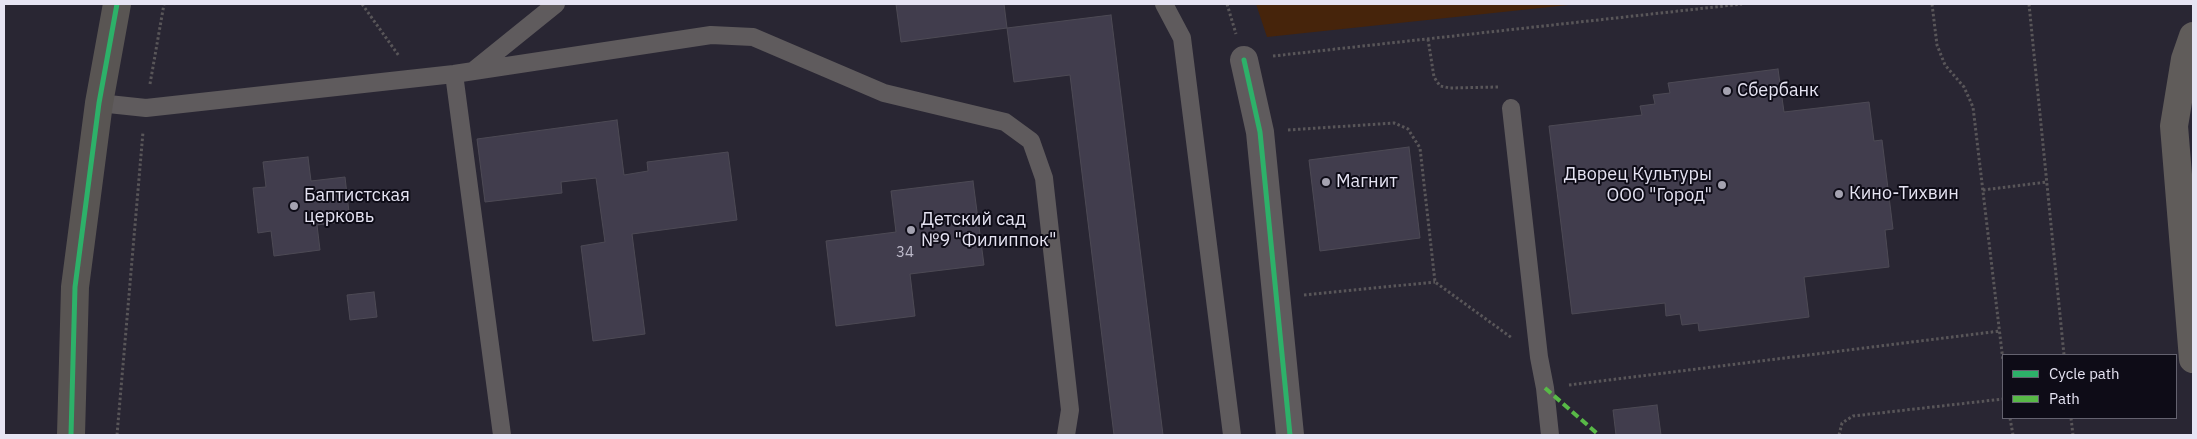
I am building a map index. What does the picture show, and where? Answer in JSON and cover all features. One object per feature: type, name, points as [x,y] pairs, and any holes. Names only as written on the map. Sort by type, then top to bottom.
[{"type":"main road","points":[[2193,36],[2185,59],[2174,126],[2193,359]]},
{"type":"street","points":[[71,435],[75,287],[99,103],[117,4]]},
{"type":"street","points":[[1244,60],[1260,132],[1290,435]]},
{"type":"lane","points":[[473,71],[556,4]]},
{"type":"lane","points":[[1164,4],[1182,38],[1232,435]]},
{"type":"lane","points":[[99,103],[146,108],[454,74],[710,35],[753,37],[884,93],[1005,122],[1031,141],[1044,178],[1070,410],[1066,435]]},
{"type":"lane","points":[[454,74],[502,435]]},
{"type":"lane","points":[[1511,108],[1539,358],[1545,388],[1550,435]]},
{"type":"path","points":[[117,435],[146,108],[164,4]]},
{"type":"path","points":[[362,4],[414,78]]},
{"type":"path","points":[[1244,60],[1742,4]]},
{"type":"path","points":[[1932,4],[1937,45],[1945,65],[1964,87],[1973,106],[2002,354]]},
{"type":"path","points":[[2029,4],[2064,354]]},
{"type":"path","points":[[1428,39],[1434,77],[1440,86],[1450,88],[1496,86],[1505,90],[1511,108]]},
{"type":"path","points":[[1260,132],[1394,123],[1408,129],[1420,148],[1435,282]]},
{"type":"path","points":[[1983,190],[2047,182]]},
{"type":"path","points":[[1276,298],[1435,282],[1539,358]]},
{"type":"path","points":[[1545,388],[2000,331]]},
{"type":"path","points":[[1839,435],[1842,424],[1852,416],[2002,399]]},
{"type":"path","points":[[2010,419],[2013,435]]},
{"type":"path","points":[[2071,419],[2073,435]]},
{"type":"shaded area","points":[[1256,4],[1578,4],[1267,37]]},
{"type":"building","points":[[896,4],[1004,4],[1007,28],[901,42]]},
{"type":"building","points":[[1111,15],[1163,435],[1114,435],[1070,75],[1014,82],[1007,28]]},
{"type":"building","name":"Дворец Культуры ООО \"Город\"","points":[[1778,69],[1784,112],[1869,102],[1874,141],[1882,140],[1893,229],[1885,230],[1889,267],[1804,277],[1809,317],[1699,331],[1698,323],[1682,325],[1680,314],[1666,316],[1665,303],[1572,314],[1549,126],[1642,115],[1640,106],[1655,104],[1653,95],[1670,93],[1668,83]]},
{"type":"building","points":[[617,120],[624,175],[648,171],[647,162],[728,152],[737,220],[632,234],[645,334],[593,341],[581,246],[605,242],[596,178],[561,182],[562,193],[485,202],[477,139]]},
{"type":"building","points":[[1409,147],[1420,238],[1320,251],[1309,160]]},
{"type":"building","points":[[308,157],[311,181],[345,177],[350,221],[317,225],[320,250],[274,256],[271,231],[258,233],[253,188],[266,187],[263,162]]},
{"type":"building","points":[[973,181],[984,265],[910,274],[915,316],[836,326],[826,241],[896,232],[891,191]]},
{"type":"building","points":[[374,292],[377,317],[350,320],[347,295]]},
{"type":"building","points":[[1657,405],[1661,435],[1616,435],[1613,410]]},
{"type":"marked path","points":[[1545,388],[1599,435]]},
{"type":"cycle path","points":[[71,435],[75,287],[99,103],[117,4]]},
{"type":"cycle path","points":[[1244,60],[1260,132],[1290,435]]},
{"type":"place","name":"Сбербанк","points":[[1727,91]]},
{"type":"place","name":"Магнит","points":[[1326,182]]},
{"type":"place","name":"Дворец Культуры ООО \"Город\"","points":[[1722,185]]},
{"type":"place","name":"Кино-Тихвин","points":[[1839,194]]},
{"type":"place","name":"Баптистская церковь","points":[[294,206]]},
{"type":"place","name":"Детский сад №9 \"Филиппок\"","points":[[911,230]]}]
